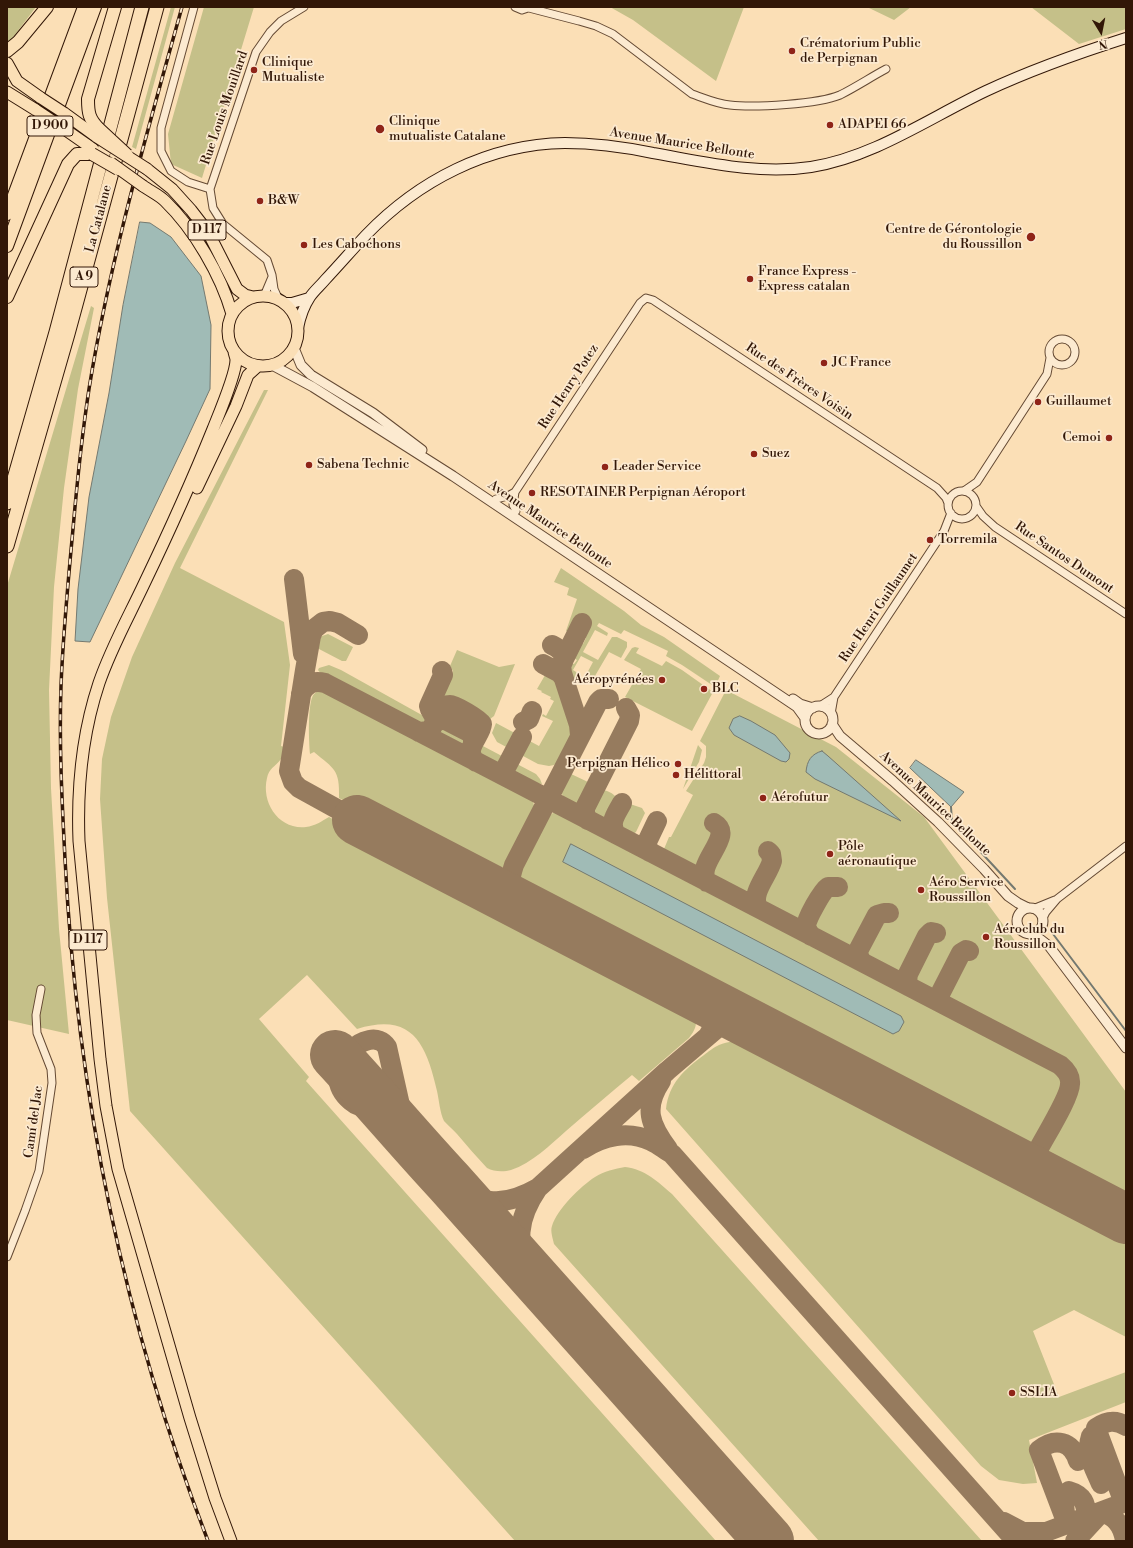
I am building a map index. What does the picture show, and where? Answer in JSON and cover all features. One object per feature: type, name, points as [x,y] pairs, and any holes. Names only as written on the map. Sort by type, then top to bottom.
[{"type":"highway","points":[[7,51],[18,42],[47,7]]},
{"type":"highway","name":"D 900","points":[[7,214],[84,7]]},
{"type":"highway","name":"D 900","points":[[7,246],[95,7]]},
{"type":"highway","points":[[115,7],[88,100],[88,112],[98,133],[127,155]]},
{"type":"highway","name":"La Catalane","points":[[7,502],[56,332],[142,7]]},
{"type":"highway","name":"La Catalane","points":[[7,546],[68,334],[157,7]]},
{"type":"highway","points":[[7,297],[68,164],[77,154],[93,151],[118,169]]},
{"type":"main road","name":"Avenue Maurice Bellonte","points":[[298,328],[300,317],[309,298],[377,224],[423,187],[475,161],[506,151],[538,145],[563,143],[623,147],[727,166],[773,170],[811,167],[842,159],[881,145],[986,92],[1036,70],[1126,38]]},
{"type":"main road","points":[[7,63],[17,81],[64,113],[98,133]]},
{"type":"main road","points":[[7,92],[60,126],[93,151]]},
{"type":"main road","name":"D 117","points":[[127,155],[172,189],[192,210],[208,232],[237,289],[245,295],[258,296]]},
{"type":"main road","name":"D 117","points":[[118,169],[164,200],[180,217],[216,274],[232,314]]},
{"type":"main road","points":[[281,301],[291,310],[296,318],[298,328],[294,348],[281,361],[272,365],[258,366],[240,358],[229,342],[228,323],[232,314],[241,304],[258,296],[292,303],[309,298]]},
{"type":"main road","name":"D 117","points":[[231,1541],[215,1498],[192,1426],[118,1169],[106,1106],[100,1059],[79,841],[78,814],[81,767],[85,737],[99,683],[119,633],[192,482],[234,370],[236,360],[234,351]]},
{"type":"main road","name":"D 117","points":[[236,1541],[202,1441],[124,1167],[109,1085],[84,836],[84,806],[87,755],[101,694],[110,670],[128,628],[166,553],[236,406],[248,375],[258,366]]},
{"type":"street","points":[[194,7],[161,128],[161,151],[171,171],[188,182],[210,189],[213,208],[223,224],[266,260],[272,275],[274,289],[281,301]]},
{"type":"street","name":"Rue Louis Mouillard","points":[[210,189],[256,52],[270,32],[281,21],[304,7]]},
{"type":"street","points":[[515,7],[522,10],[530,8],[544,10],[596,26],[613,34],[692,94],[730,105],[776,105],[821,100],[840,95],[886,68]]},
{"type":"street","points":[[258,296],[272,275]]},
{"type":"street","name":"Rue des Frères Voisin","points":[[646,298],[653,300],[937,488],[949,493],[960,492]]},
{"type":"street","name":"Rue Henry Potez","points":[[514,492],[640,303],[646,298]]},
{"type":"street","points":[[1047,374],[1061,366],[1068,364],[1074,358],[1075,349],[1071,342],[1063,339],[1055,340],[1048,350],[1050,358],[1054,363],[1061,366]]},
{"type":"street","name":"Avenue Maurice Bellonte","points":[[294,348],[302,365],[311,375],[373,413],[437,461],[516,511],[800,704],[817,707]]},
{"type":"street","points":[[973,498],[977,482],[1047,374],[1050,358]]},
{"type":"street","name":"Avenue Maurice Bellonte","points":[[272,365],[368,421],[493,503],[797,707],[805,718]]},
{"type":"street","points":[[960,492],[968,492],[973,498],[976,506],[973,512],[964,518],[957,518],[951,513],[948,503],[950,499],[960,492],[977,482]]},
{"type":"street","name":"Rue des Frères Voisin","points":[[937,488],[946,498],[948,503]]},
{"type":"street","points":[[496,499],[508,496],[514,492]]},
{"type":"street","points":[[514,492],[513,505],[516,511]]},
{"type":"street","name":"Rue Santos Dumont","points":[[976,506],[989,523],[1126,614]]},
{"type":"street","name":"Rue Henri Guillaumet","points":[[817,707],[834,697],[944,531],[951,513]]},
{"type":"street","name":"Rue Santos Dumont","points":[[964,518],[989,523]]},
{"type":"street","name":"Rue Henri Guillaumet","points":[[944,531],[964,518]]},
{"type":"street","name":"Rue Henri Guillaumet","points":[[832,714],[834,697]]},
{"type":"street","points":[[817,707],[827,709],[832,714],[832,724],[830,729],[825,733],[817,734],[810,731],[806,726],[805,718],[808,712],[817,707]]},
{"type":"street","name":"Avenue Maurice Bellonte","points":[[832,724],[840,736],[938,822],[1008,896],[1018,903],[1031,908]]},
{"type":"street","name":"Avenue Maurice Bellonte","points":[[825,733],[840,736]]},
{"type":"street","points":[[1030,934],[1037,931],[1046,912],[1056,899],[1126,846]]},
{"type":"street","name":"Avenue Maurice Bellonte","points":[[1008,896],[1018,917]]},
{"type":"street","points":[[1056,899],[1022,911],[1018,917],[1017,924],[1024,932],[1040,939],[1049,946],[1126,1048]]},
{"type":"street","points":[[1031,908],[1040,913],[1049,946]]},
{"type":"street","name":"Camí del Jac","points":[[7,1256],[39,1170],[52,1083],[51,1069],[37,1033],[36,1015],[41,989]]},
{"type":"shaded area","points":[[7,7],[36,7],[11,40],[7,42]]},
{"type":"shaded area","points":[[171,7],[175,7],[136,149],[132,147]]},
{"type":"shaded area","points":[[204,7],[254,7],[202,178],[171,164],[168,134]]},
{"type":"shaded area","points":[[610,7],[744,7],[716,81],[633,20]]},
{"type":"shaded area","points":[[867,7],[911,7],[894,20]]},
{"type":"shaded area","points":[[1031,7],[1126,7],[1126,29],[1079,44]]},
{"type":"shaded area","points":[[91,306],[94,308],[78,389],[64,488],[54,587],[49,690],[51,788],[59,929],[69,1034],[7,1020],[7,586]]},
{"type":"shaded area","points":[[264,390],[268,390],[180,568],[284,622],[290,665],[281,746],[284,747],[281,759],[268,775],[266,787],[267,797],[274,813],[280,819],[296,827],[312,826],[329,817],[684,1001],[694,1015],[696,1023],[689,1038],[639,1081],[632,1075],[540,1153],[526,1163],[511,1170],[496,1171],[487,1168],[444,1121],[428,1059],[414,1036],[404,1028],[391,1025],[376,1025],[357,1029],[307,975],[259,1019],[309,1077],[306,1081],[716,1541],[515,1541],[130,1111],[107,898],[100,799],[102,759],[111,717],[132,657],[175,563]]},
{"type":"shaded area","points":[[561,568],[624,611],[641,625],[664,637],[720,676],[715,687],[666,656],[668,651],[624,630],[621,634],[599,623],[597,626],[608,633],[607,636],[595,630],[583,652],[598,660],[612,637],[617,637],[627,642],[627,647],[621,658],[609,652],[592,681],[585,677],[593,662],[581,656],[573,670],[581,675],[574,686],[582,712],[582,719],[566,666],[571,663],[574,664],[577,660],[572,657],[579,642],[583,644],[586,638],[580,636],[585,625],[580,623],[574,635],[566,631],[577,599],[567,595],[569,588],[554,582]]},
{"type":"shaded area","points":[[328,634],[353,647],[346,661],[342,661],[319,649],[319,640],[322,636]]},
{"type":"shaded area","points":[[632,648],[639,648],[636,653],[662,666],[666,661],[682,670],[713,692],[692,731],[625,697],[641,669],[624,660]]},
{"type":"shaded area","points":[[457,650],[499,667],[515,664],[494,716],[490,719],[486,719],[441,695],[453,671],[450,666]]},
{"type":"shaded area","points":[[329,665],[341,670],[429,719],[427,725],[425,727],[421,726],[322,675],[318,670],[319,668]]},
{"type":"shaded area","points":[[548,670],[555,673],[576,732],[561,761],[549,766],[538,764],[497,742],[492,733],[496,723],[539,746],[553,721],[542,716],[543,714],[546,716],[554,701],[550,699],[551,697],[537,689]]},
{"type":"shaded area","points":[[321,690],[326,690],[529,796],[533,801],[535,810],[509,862],[495,870],[479,870],[339,798],[337,775],[334,770],[314,752],[310,754],[310,705],[314,694]]},
{"type":"shaded area","points":[[726,690],[836,747],[924,817],[1126,1092],[1126,1206],[1053,1168],[1047,1161],[1045,1152],[1073,1097],[1075,1086],[1072,1073],[1062,1061],[665,852],[664,849],[669,837],[671,837],[693,795],[686,791],[704,763],[706,757],[706,746],[700,741]]},
{"type":"shaded area","points":[[450,711],[474,723],[473,730],[445,715]]},
{"type":"shaded area","points":[[445,726],[466,737],[468,740],[466,745],[460,747],[439,736],[437,733],[439,727]]},
{"type":"shaded area","points":[[481,745],[536,774],[542,784],[530,783],[476,754],[475,752],[478,746]]},
{"type":"shaded area","points":[[698,745],[702,750],[699,762],[683,789]]},
{"type":"shaded area","points":[[569,773],[588,782],[589,784],[580,805],[578,806],[567,802],[562,792],[562,782],[564,777]]},
{"type":"shaded area","points":[[601,790],[610,792],[617,798],[608,819],[606,820],[600,820],[591,815],[589,811],[598,792]]},
{"type":"shaded area","points":[[630,804],[642,808],[645,813],[636,832],[632,835],[619,830],[618,823],[627,805]]},
{"type":"shaded area","points":[[553,813],[563,813],[1060,1072],[1065,1089],[1035,1146],[1026,1151],[1020,1151],[536,900],[522,887],[520,879],[521,866],[544,820]]},
{"type":"shaded area","points":[[747,1040],[761,1042],[1126,1232],[1126,1337],[1074,1310],[1033,1331],[1059,1397],[1126,1372],[1126,1402],[1029,1440],[1037,1483],[1023,1484],[999,1480],[981,1466],[666,1109],[670,1092],[674,1084],[690,1066],[719,1045]]},
{"type":"shaded area","points":[[625,1167],[645,1173],[672,1194],[982,1541],[819,1541],[554,1244],[551,1228],[559,1212],[570,1198],[598,1175],[610,1170]]},
{"type":"water","points":[[140,222],[150,223],[171,237],[201,276],[211,325],[210,389],[90,642],[75,641],[78,589],[89,497],[109,393],[123,305]]},
{"type":"water","points":[[740,716],[775,735],[790,753],[789,759],[786,762],[781,761],[734,735],[729,728],[733,719]]},
{"type":"water","points":[[822,751],[901,821],[815,779],[806,772],[807,764],[810,758]]},
{"type":"water","points":[[916,760],[964,792],[951,807],[910,768]]},
{"type":"water","points":[[571,844],[901,1016],[904,1022],[899,1031],[893,1034],[563,862]]},
{"type":"waterway","points":[[951,807],[952,821],[1015,889]]},
{"type":"waterway","points":[[1053,934],[1126,1031]]},
{"type":"taxiway","points":[[294,579],[303,654]]},
{"type":"taxiway","points":[[357,820],[299,788],[293,782],[289,771],[305,670],[311,636],[314,629],[323,622],[330,621],[338,623],[358,635]]},
{"type":"taxiway","points":[[580,735],[579,725],[562,673],[561,665],[582,623]]},
{"type":"taxiway","points":[[552,645],[561,652],[563,662]]},
{"type":"taxiway","points":[[543,664],[560,673],[563,677]]},
{"type":"taxiway","points":[[438,721],[435,723],[435,718],[429,706],[443,675],[442,671]]},
{"type":"taxiway","points":[[301,694],[310,684],[317,682],[325,683],[1060,1065],[1069,1076],[1069,1090],[1037,1152],[1031,1159],[1024,1162],[1008,1158]]},
{"type":"taxiway","points":[[533,911],[519,901],[510,888],[511,874],[514,865],[598,702],[601,699],[609,699]]},
{"type":"taxiway","points":[[419,732],[430,731],[443,707],[450,705],[462,710],[482,724],[471,748],[472,757],[476,762]]},
{"type":"taxiway","points":[[588,820],[585,814],[585,808],[629,721],[630,715],[626,708]]},
{"type":"taxiway","points":[[523,722],[529,719],[532,711]]},
{"type":"taxiway","points":[[432,713],[471,733],[473,743]]},
{"type":"taxiway","points":[[502,775],[522,737]]},
{"type":"taxiway","points":[[616,834],[613,822],[622,803]]},
{"type":"taxiway","points":[[650,852],[647,842],[657,821]]},
{"type":"taxiway","points":[[707,882],[704,875],[706,867],[720,835],[719,828],[714,823]]},
{"type":"taxiway","points":[[758,908],[756,896],[760,884],[772,861],[771,854],[768,851]]},
{"type":"taxiway","points":[[811,936],[806,927],[815,906],[828,887],[838,887]]},
{"type":"taxiway","points":[[862,962],[858,955],[859,949],[877,915],[889,913]]},
{"type":"taxiway","points":[[910,987],[907,981],[908,974],[927,936],[931,932],[936,933]]},
{"type":"taxiway","points":[[940,1002],[939,996],[961,953],[966,950],[969,951]]},
{"type":"taxiway","points":[[704,1000],[714,1007],[719,1017],[708,1036]]},
{"type":"taxiway","points":[[533,1277],[523,1254],[520,1232],[526,1210],[538,1188],[667,1071],[721,1025],[734,1020],[742,1021],[754,1026]]},
{"type":"taxiway","points":[[393,1119],[380,1110],[358,1106],[351,1101],[341,1088],[338,1075],[341,1063],[349,1052],[359,1044],[369,1040],[379,1041],[387,1047],[406,1132],[410,1141]]},
{"type":"taxiway","points":[[661,1081],[652,1100],[651,1116],[657,1132],[668,1149]]},
{"type":"taxiway","points":[[583,1149],[591,1144],[607,1138],[625,1135],[651,1141],[672,1154],[1016,1541]]},
{"type":"taxiway","points":[[1037,1152],[1036,1161],[1038,1167],[1048,1179]]},
{"type":"taxiway","points":[[449,1182],[471,1195],[492,1201],[514,1199],[538,1188]]},
{"type":"taxiway","points":[[1124,1503],[1096,1428],[1111,1422],[1118,1422],[1126,1426]]},
{"type":"taxiway","points":[[1091,1436],[1089,1443],[1090,1455],[1101,1484]]},
{"type":"taxiway","points":[[1067,1524],[1039,1450],[1051,1443],[1062,1443],[1072,1449],[1078,1461]]},
{"type":"taxiway","points":[[1066,1516],[1064,1504],[1069,1491],[1081,1497],[1085,1504],[1087,1517]]},
{"type":"taxiway","points":[[1004,1522],[1023,1532],[1046,1532],[1126,1502]]},
{"type":"taxiway","points":[[1100,1512],[1105,1513],[1117,1522],[1120,1526],[1125,1541]]},
{"type":"taxiway","points":[[1075,1541],[1099,1515]]},
{"type":"runway","points":[[357,820],[1126,1219]]},
{"type":"runway","points":[[335,1055],[769,1541]]},
{"type":"railway","points":[[182,7],[118,244],[107,292],[89,389],[78,477],[66,608],[60,708],[62,795],[71,947],[93,1120],[129,1291],[152,1375],[178,1459],[208,1541]]},
{"type":"place","name":"Crématorium Public de Perpignan","points":[[792,51]]},
{"type":"place","name":"Clinique Mutualiste","points":[[254,70]]},
{"type":"place","name":"ADAPEI 66","points":[[830,125]]},
{"type":"place","name":"Clinique mutualiste Catalane","points":[[380,129]]},
{"type":"place","name":"B&W","points":[[260,201]]},
{"type":"place","name":"Centre de Gérontologie du Roussillon","points":[[1031,237]]},
{"type":"place","name":"Les Cabochons","points":[[304,245]]},
{"type":"place","name":"France Express - Express catalan","points":[[750,279]]},
{"type":"place","name":"JC France","points":[[824,363]]},
{"type":"place","name":"Guillaumet","points":[[1038,402]]},
{"type":"place","name":"Cemoi","points":[[1109,438]]},
{"type":"place","name":"Suez","points":[[754,454]]},
{"type":"place","name":"Sabena Technic","points":[[309,465]]},
{"type":"place","name":"Leader Service","points":[[605,467]]},
{"type":"place","name":"RESOTAINER Perpignan Aéroport","points":[[532,493]]},
{"type":"place","name":"Torremila","points":[[930,540]]},
{"type":"place","name":"Aéropyrénées","points":[[662,680]]},
{"type":"place","name":"BLC","points":[[704,689]]},
{"type":"place","name":"Perpignan Hélico","points":[[678,764]]},
{"type":"place","name":"Hélittoral","points":[[676,775]]},
{"type":"place","name":"Aérofutur","points":[[763,798]]},
{"type":"place","name":"Pôle aéronautique","points":[[830,854]]},
{"type":"place","name":"Aéro Service Roussillon","points":[[921,890]]},
{"type":"place","name":"Aéroclub du Roussillon","points":[[986,937]]},
{"type":"place","name":"SSLIA","points":[[1012,1393]]}]
